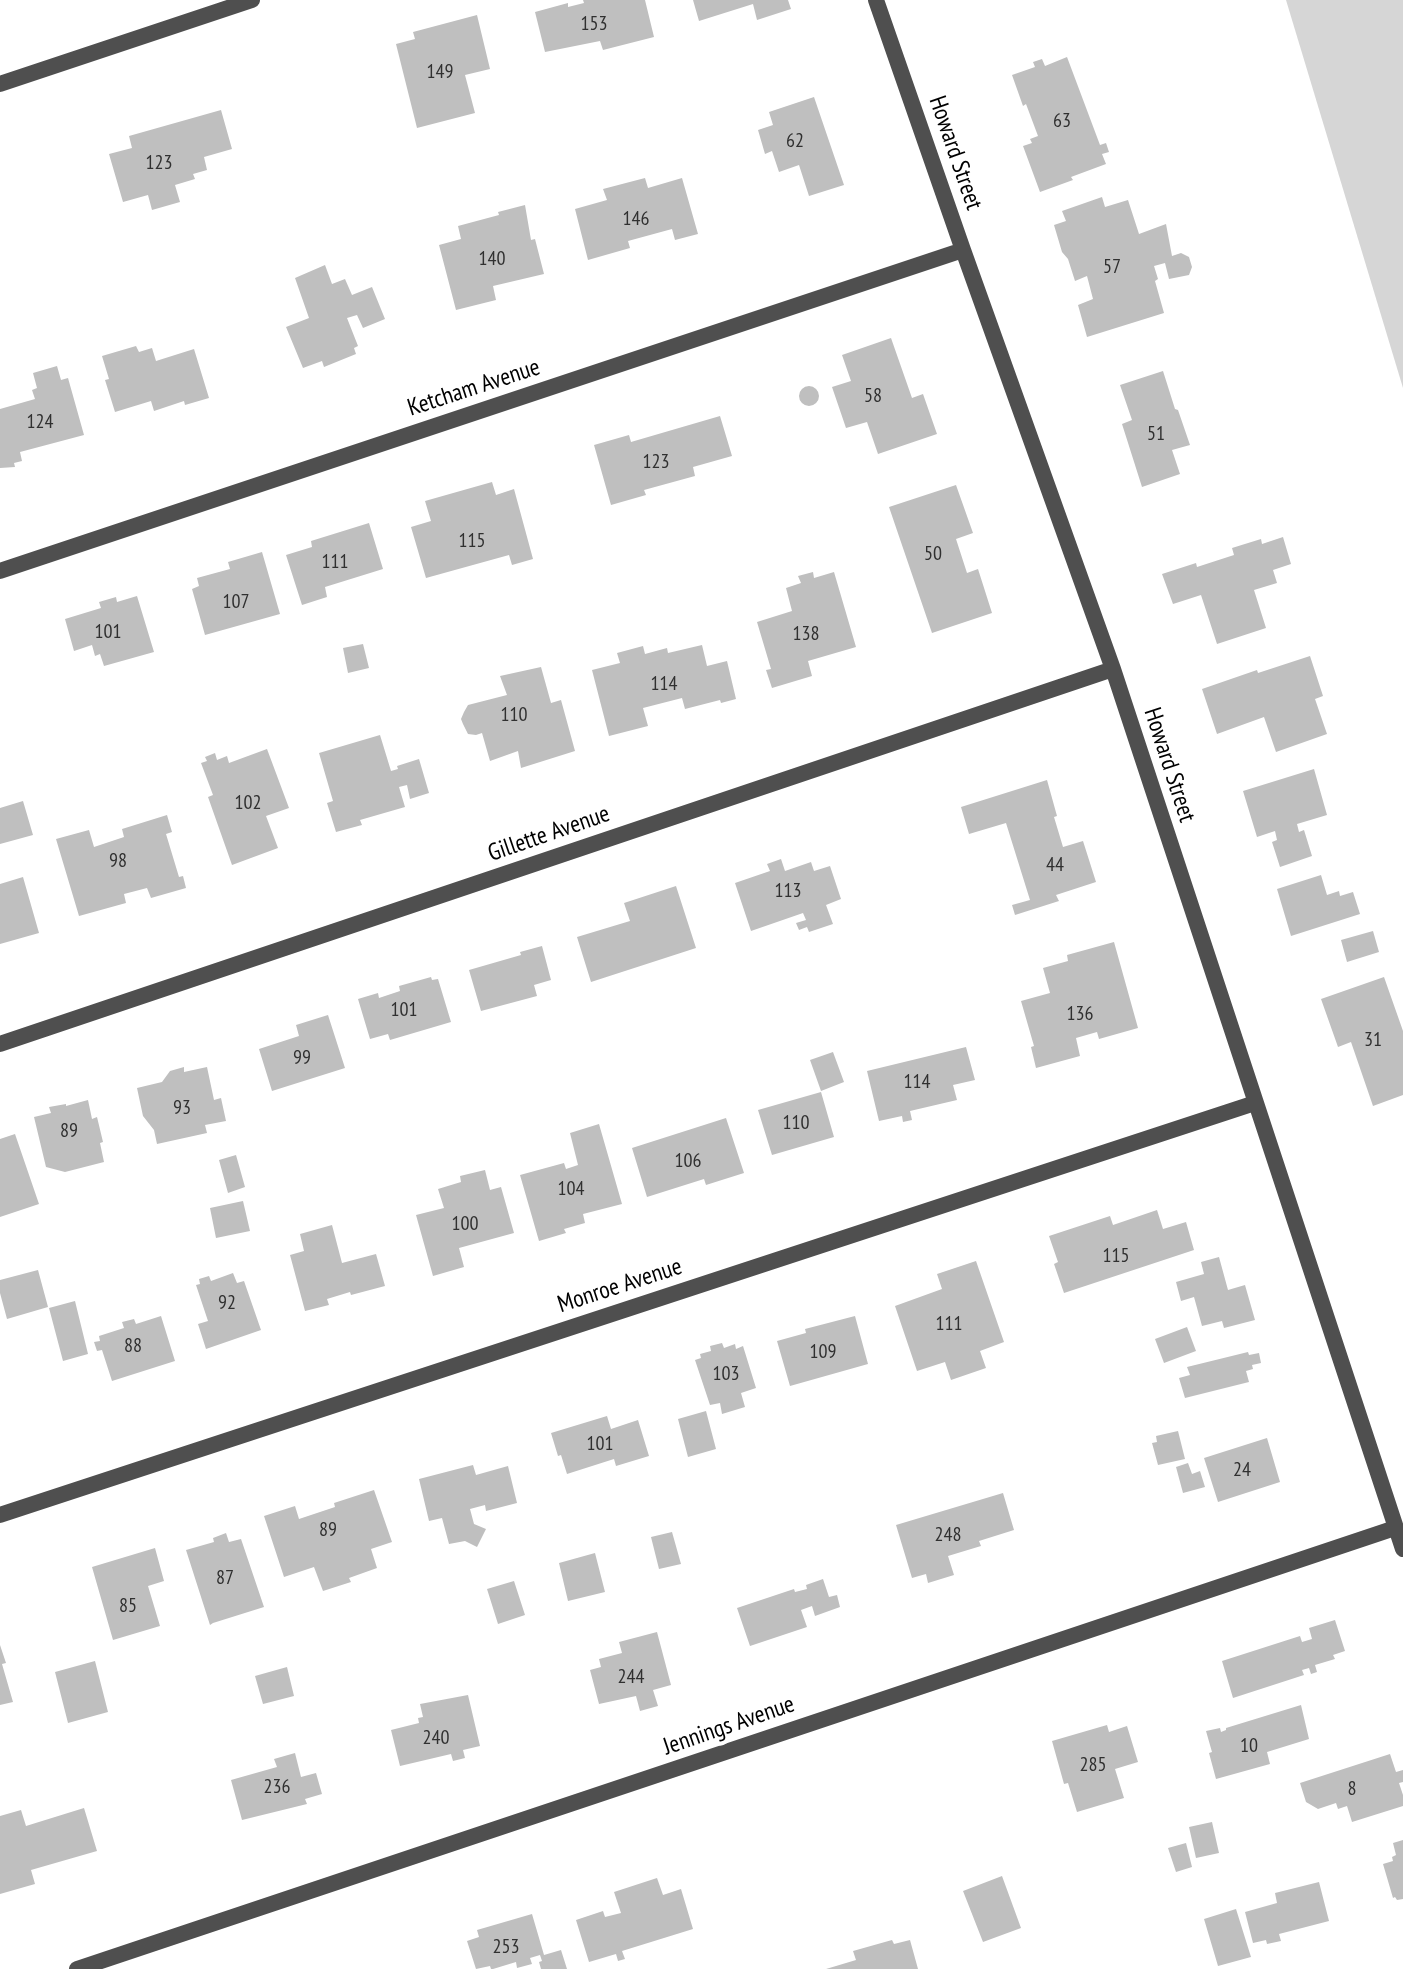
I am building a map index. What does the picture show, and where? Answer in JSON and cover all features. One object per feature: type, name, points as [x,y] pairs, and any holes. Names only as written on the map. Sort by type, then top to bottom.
[{"type":"street","points":[[0,84],[252,0]]},
{"type":"street","name":"Howard Street","points":[[876,0],[1113,669],[1403,1549]]},
{"type":"street","name":"Ketcham Avenue","points":[[0,571],[963,250]]},
{"type":"street","name":"Gillette Avenue","points":[[0,1044],[1113,669]]},
{"type":"street","name":"Monroe Avenue","points":[[0,1515],[1255,1103]]},
{"type":"street","name":"Jennings Avenue","points":[[77,1969],[1395,1528]]},
{"type":"shaded area","points":[[1286,0],[1403,0],[1403,388]]},
{"type":"building","points":[[583,0],[645,0],[654,37],[603,50],[600,41],[545,52],[535,12],[568,3],[568,7],[584,3]]},
{"type":"building","points":[[693,0],[788,0],[791,9],[757,20],[753,4],[699,21]]},
{"type":"building","points":[[477,15],[490,69],[465,75],[475,113],[417,128],[396,44],[415,39],[413,32]]},
{"type":"building","points":[[1067,57],[1100,145],[1106,143],[1109,152],[1102,154],[1106,164],[1040,192],[1023,146],[1032,143],[1030,139],[1038,136],[1012,75],[1035,67],[1033,62],[1042,59],[1045,66]]},
{"type":"building","points":[[814,97],[844,185],[809,196],[799,165],[779,172],[772,151],[765,154],[758,130],[773,125],[769,112]]},
{"type":"building","points":[[221,110],[232,149],[204,157],[207,170],[193,174],[195,179],[175,185],[180,202],[152,210],[148,195],[123,202],[109,154],[132,148],[129,136]]},
{"type":"building","points":[[645,178],[648,188],[682,178],[698,234],[675,240],[672,229],[628,241],[630,248],[588,260],[575,209],[607,200],[603,189]]},
{"type":"building","points":[[1102,197],[1105,207],[1128,200],[1139,234],[1166,224],[1172,256],[1181,253],[1189,257],[1192,267],[1189,275],[1169,279],[1165,263],[1154,266],[1164,313],[1087,337],[1078,305],[1093,299],[1087,276],[1075,281],[1054,225],[1066,221],[1062,211]]},
{"type":"building","points":[[525,205],[531,240],[535,239],[544,274],[493,286],[496,300],[456,310],[439,245],[461,239],[458,226]]},
{"type":"building","points":[[325,265],[332,284],[345,279],[352,295],[372,287],[385,319],[363,328],[357,315],[347,318],[358,346],[354,348],[356,354],[324,367],[322,361],[303,368],[286,327],[309,318],[295,278]]},
{"type":"building","points":[[891,338],[912,398],[923,394],[937,434],[878,454],[867,422],[846,428],[832,387],[851,381],[842,355]]},
{"type":"building","points":[[136,346],[139,352],[152,348],[156,361],[194,349],[209,398],[185,405],[184,401],[154,411],[151,401],[115,412],[105,380],[109,379],[102,356]]},
{"type":"building","points":[[57,366],[61,380],[68,378],[84,435],[20,452],[22,461],[14,463],[15,467],[0,468],[0,409],[35,399],[32,390],[37,388],[33,373]]},
{"type":"building","points":[[1163,371],[1190,445],[1172,450],[1180,474],[1142,487],[1122,424],[1132,420],[1120,385]]},
{"type":"building","points":[[809,386],[816,389],[819,396],[816,403],[809,406],[802,403],[799,396],[802,389]]},
{"type":"building","points":[[720,416],[732,456],[693,467],[695,476],[644,490],[646,495],[611,505],[594,445],[629,435],[631,442]]},
{"type":"building","points":[[492,482],[496,495],[514,489],[533,559],[512,565],[509,555],[426,578],[411,527],[431,521],[425,501]]},
{"type":"building","points":[[956,485],[973,533],[956,539],[967,573],[978,569],[992,613],[932,633],[889,507]]},
{"type":"building","points":[[369,523],[383,569],[325,587],[327,597],[302,605],[286,555],[312,547],[311,541]]},
{"type":"building","points":[[1283,537],[1291,564],[1273,570],[1277,583],[1254,590],[1266,628],[1217,644],[1201,595],[1173,604],[1162,574],[1234,555],[1232,548],[1261,539],[1262,544]]},
{"type":"building","points":[[262,552],[280,614],[205,635],[192,589],[199,586],[197,578],[230,569],[228,562]]},
{"type":"building","points":[[813,572],[814,578],[834,572],[856,647],[808,661],[812,676],[772,688],[766,670],[771,669],[757,622],[792,611],[786,588],[801,583],[798,576]]},
{"type":"building","points":[[137,596],[154,652],[104,666],[100,654],[95,656],[92,645],[74,651],[65,619],[101,608],[99,602],[116,597],[117,602]]},
{"type":"building","points":[[363,644],[369,668],[348,673],[343,648]]},
{"type":"building","points":[[702,645],[707,666],[727,661],[736,699],[685,709],[682,698],[643,708],[648,726],[609,736],[592,670],[620,663],[617,653],[643,646],[645,654],[667,648],[668,653]]},
{"type":"building","points":[[1310,656],[1323,696],[1315,699],[1327,734],[1276,752],[1264,717],[1217,734],[1202,689]]},
{"type":"building","points":[[541,667],[551,703],[561,700],[575,751],[521,768],[518,751],[490,761],[482,733],[468,734],[461,719],[464,712],[468,705],[507,695],[500,676]]},
{"type":"building","points":[[380,735],[391,771],[419,759],[429,793],[410,799],[407,785],[399,787],[405,807],[360,820],[362,825],[336,832],[327,803],[333,801],[319,753]]},
{"type":"building","points":[[267,749],[289,808],[266,816],[278,848],[232,865],[208,797],[213,795],[201,763],[207,761],[205,757],[215,753],[217,760],[227,756],[229,763]]},
{"type":"building","points":[[1314,769],[1327,815],[1297,824],[1299,832],[1304,830],[1312,856],[1280,867],[1272,842],[1277,840],[1275,831],[1257,837],[1243,791]]},
{"type":"building","points":[[1047,780],[1063,847],[1083,841],[1096,882],[1056,895],[1059,901],[1015,915],[1012,905],[1030,900],[1006,823],[969,834],[961,807]]},
{"type":"building","points":[[23,801],[33,835],[0,844],[0,808]]},
{"type":"building","points":[[167,815],[172,832],[166,834],[179,877],[183,876],[186,888],[151,898],[147,888],[124,894],[126,903],[79,916],[56,839],[89,830],[94,847],[124,837],[122,829]]},
{"type":"building","points":[[781,859],[785,871],[811,862],[814,871],[830,866],[841,899],[826,905],[833,924],[809,932],[807,927],[799,930],[796,923],[806,920],[803,913],[751,931],[735,883],[770,871],[767,864]]},
{"type":"building","points":[[1321,875],[1327,895],[1339,891],[1340,896],[1353,892],[1360,914],[1291,936],[1277,889]]},
{"type":"building","points":[[23,877],[39,933],[0,944],[0,884]]},
{"type":"building","points":[[676,886],[696,948],[591,982],[577,937],[630,921],[624,903]]},
{"type":"building","points":[[1373,931],[1379,952],[1347,962],[1341,940]]},
{"type":"building","points":[[1114,942],[1138,1028],[1099,1039],[1097,1032],[1076,1038],[1080,1056],[1036,1068],[1031,1047],[1034,1046],[1021,1001],[1050,993],[1043,968],[1068,961],[1067,955]]},
{"type":"building","points":[[542,946],[551,980],[534,985],[537,996],[481,1011],[469,970]]},
{"type":"building","points":[[431,977],[432,980],[438,979],[451,1022],[390,1040],[388,1034],[370,1039],[358,999],[378,993],[379,998],[400,991],[399,986]]},
{"type":"building","points":[[1384,977],[1403,1031],[1403,1095],[1373,1106],[1351,1042],[1338,1047],[1321,999]]},
{"type":"building","points":[[328,1015],[345,1068],[272,1091],[259,1049],[299,1036],[296,1025]]},
{"type":"building","points":[[966,1047],[975,1080],[953,1085],[957,1100],[910,1111],[912,1120],[903,1122],[902,1116],[879,1121],[867,1071]]},
{"type":"building","points":[[833,1052],[844,1082],[821,1091],[810,1060]]},
{"type":"building","points":[[184,1067],[184,1072],[207,1067],[214,1100],[221,1098],[226,1121],[205,1125],[207,1133],[157,1144],[154,1130],[143,1116],[137,1088],[162,1082],[170,1071]]},
{"type":"building","points":[[821,1092],[834,1137],[772,1155],[758,1110]]},
{"type":"building","points":[[88,1100],[92,1119],[97,1117],[104,1162],[65,1172],[46,1167],[34,1117],[51,1113],[49,1107]]},
{"type":"building","points":[[726,1118],[744,1173],[706,1185],[704,1179],[647,1197],[632,1148]]},
{"type":"building","points":[[599,1124],[622,1204],[583,1214],[585,1223],[539,1241],[520,1175],[564,1163],[566,1169],[578,1165],[570,1133]]},
{"type":"building","points":[[15,1134],[39,1204],[0,1217],[0,1139]]},
{"type":"building","points":[[236,1155],[245,1187],[228,1193],[219,1160]]},
{"type":"building","points":[[485,1170],[490,1190],[501,1187],[514,1233],[459,1248],[464,1267],[433,1276],[416,1215],[444,1208],[438,1189],[461,1182],[460,1176]]},
{"type":"building","points":[[243,1201],[250,1231],[216,1238],[210,1208]]},
{"type":"building","points":[[1157,1210],[1163,1229],[1186,1222],[1194,1250],[1064,1293],[1049,1236],[1110,1216],[1113,1225]]},
{"type":"building","points":[[332,1225],[342,1263],[376,1254],[385,1286],[327,1299],[329,1305],[305,1311],[290,1255],[304,1251],[300,1234]]},
{"type":"building","points":[[1219,1257],[1228,1290],[1245,1285],[1255,1320],[1224,1328],[1222,1321],[1202,1326],[1194,1297],[1181,1301],[1176,1282],[1204,1274],[1201,1262]]},
{"type":"building","points":[[976,1261],[1004,1342],[980,1351],[986,1368],[951,1380],[945,1362],[917,1371],[895,1306],[942,1289],[937,1274]]},
{"type":"building","points":[[38,1270],[48,1307],[7,1319],[0,1280]]},
{"type":"building","points":[[233,1273],[237,1283],[244,1281],[261,1330],[206,1349],[198,1324],[208,1321],[196,1285],[200,1284],[199,1279],[209,1276],[211,1281]]},
{"type":"building","points":[[75,1301],[88,1354],[63,1361],[49,1308]]},
{"type":"building","points":[[161,1316],[175,1361],[112,1381],[102,1350],[97,1351],[94,1342],[100,1341],[99,1336],[124,1328],[122,1322],[134,1319],[136,1324]]},
{"type":"building","points":[[855,1316],[868,1364],[790,1386],[777,1341],[806,1333],[805,1329]]},
{"type":"building","points":[[1187,1327],[1196,1351],[1164,1363],[1155,1339]]},
{"type":"building","points":[[722,1343],[724,1348],[735,1344],[736,1349],[743,1346],[756,1388],[741,1393],[745,1407],[722,1414],[720,1403],[710,1405],[695,1360],[701,1358],[700,1354],[711,1351],[710,1346]]},
{"type":"building","points":[[1248,1352],[1249,1355],[1259,1353],[1261,1363],[1252,1365],[1253,1369],[1246,1371],[1249,1382],[1185,1398],[1179,1378],[1190,1375],[1187,1367]]},
{"type":"building","points":[[706,1411],[716,1449],[688,1457],[678,1419]]},
{"type":"building","points":[[607,1416],[611,1429],[638,1420],[649,1456],[616,1466],[614,1459],[567,1474],[551,1433]]},
{"type":"building","points":[[1178,1431],[1185,1459],[1158,1465],[1152,1443],[1157,1442],[1156,1436]]},
{"type":"building","points":[[1267,1438],[1280,1482],[1218,1502],[1204,1458]]},
{"type":"building","points":[[1188,1463],[1192,1474],[1200,1471],[1205,1487],[1183,1493],[1176,1467]]},
{"type":"building","points":[[473,1465],[476,1475],[508,1466],[517,1503],[486,1511],[485,1505],[470,1509],[474,1524],[486,1529],[477,1547],[465,1541],[449,1544],[442,1518],[429,1521],[419,1479]]},
{"type":"building","points":[[374,1490],[392,1542],[371,1549],[377,1568],[349,1578],[351,1582],[323,1591],[314,1567],[284,1577],[264,1516],[295,1506],[299,1519]]},
{"type":"building","points":[[1003,1493],[1014,1530],[979,1541],[981,1546],[948,1556],[954,1575],[928,1583],[926,1574],[912,1578],[896,1525]]},
{"type":"building","points":[[672,1532],[681,1564],[659,1569],[651,1537]]},
{"type":"building","points":[[226,1533],[229,1542],[241,1539],[264,1607],[210,1625],[186,1550],[214,1542],[213,1538]]},
{"type":"building","points":[[155,1548],[164,1581],[148,1586],[160,1626],[113,1640],[92,1567]]},
{"type":"building","points":[[595,1553],[605,1592],[568,1601],[559,1563]]},
{"type":"building","points":[[823,1579],[829,1597],[837,1595],[840,1607],[815,1616],[812,1606],[801,1610],[807,1627],[750,1646],[737,1608],[794,1589],[795,1592],[807,1589],[806,1585]]},
{"type":"building","points":[[514,1581],[525,1615],[498,1624],[487,1589]]},
{"type":"building","points":[[1335,1620],[1345,1651],[1333,1655],[1335,1659],[1315,1665],[1317,1672],[1311,1674],[1309,1668],[1302,1670],[1304,1675],[1233,1698],[1222,1661],[1300,1636],[1302,1642],[1312,1639],[1309,1628]]},
{"type":"building","points":[[657,1632],[671,1685],[653,1690],[658,1706],[640,1711],[636,1696],[599,1704],[590,1670],[601,1667],[599,1659],[622,1653],[619,1642]]},
{"type":"building","points":[[0,1645],[13,1702],[0,1705]]},
{"type":"building","points":[[95,1661],[108,1712],[68,1723],[55,1672]]},
{"type":"building","points":[[287,1667],[294,1696],[263,1704],[255,1676]]},
{"type":"building","points":[[468,1695],[480,1746],[463,1750],[465,1758],[453,1761],[451,1754],[400,1766],[391,1730],[419,1723],[418,1718],[423,1717],[420,1704]]},
{"type":"building","points":[[1301,1705],[1309,1739],[1267,1752],[1270,1764],[1216,1779],[1206,1731],[1220,1728],[1221,1732]]},
{"type":"building","points":[[1107,1725],[1109,1732],[1127,1726],[1138,1762],[1115,1769],[1124,1798],[1077,1812],[1068,1783],[1064,1784],[1052,1741]]},
{"type":"building","points":[[295,1753],[301,1777],[316,1773],[322,1794],[305,1799],[307,1804],[242,1820],[231,1780],[277,1767],[274,1759]]},
{"type":"building","points":[[1390,1754],[1396,1772],[1403,1770],[1403,1782],[1399,1783],[1403,1806],[1352,1822],[1347,1806],[1338,1809],[1336,1803],[1318,1809],[1306,1802],[1300,1783]]},
{"type":"building","points":[[84,1808],[97,1851],[31,1870],[35,1884],[0,1894],[0,1816],[21,1810],[26,1826]]},
{"type":"building","points":[[1212,1822],[1219,1853],[1196,1858],[1189,1827]]},
{"type":"building","points":[[1403,1840],[1403,1899],[1397,1900],[1393,1898],[1383,1864],[1393,1861],[1392,1857],[1396,1855],[1393,1843]]},
{"type":"building","points":[[1186,1843],[1192,1867],[1176,1872],[1168,1848]]},
{"type":"building","points":[[1002,1876],[1021,1928],[983,1942],[963,1891]]},
{"type":"building","points":[[657,1878],[663,1895],[681,1889],[693,1929],[622,1951],[625,1959],[618,1961],[616,1954],[589,1962],[576,1920],[603,1911],[605,1917],[621,1913],[614,1892]]},
{"type":"building","points":[[1319,1882],[1329,1921],[1279,1934],[1281,1941],[1253,1943],[1245,1912],[1277,1903],[1275,1893]]},
{"type":"building","points":[[1236,1909],[1251,1957],[1218,1966],[1204,1919]]},
{"type":"building","points":[[532,1914],[544,1955],[561,1950],[567,1969],[541,1969],[540,1955],[530,1958],[532,1964],[517,1968],[516,1962],[493,1969],[490,1966],[476,1969],[467,1941],[479,1937],[477,1930]]},
{"type":"building","points":[[892,1940],[894,1944],[910,1940],[918,1969],[826,1969],[856,1960],[853,1951]]}]
